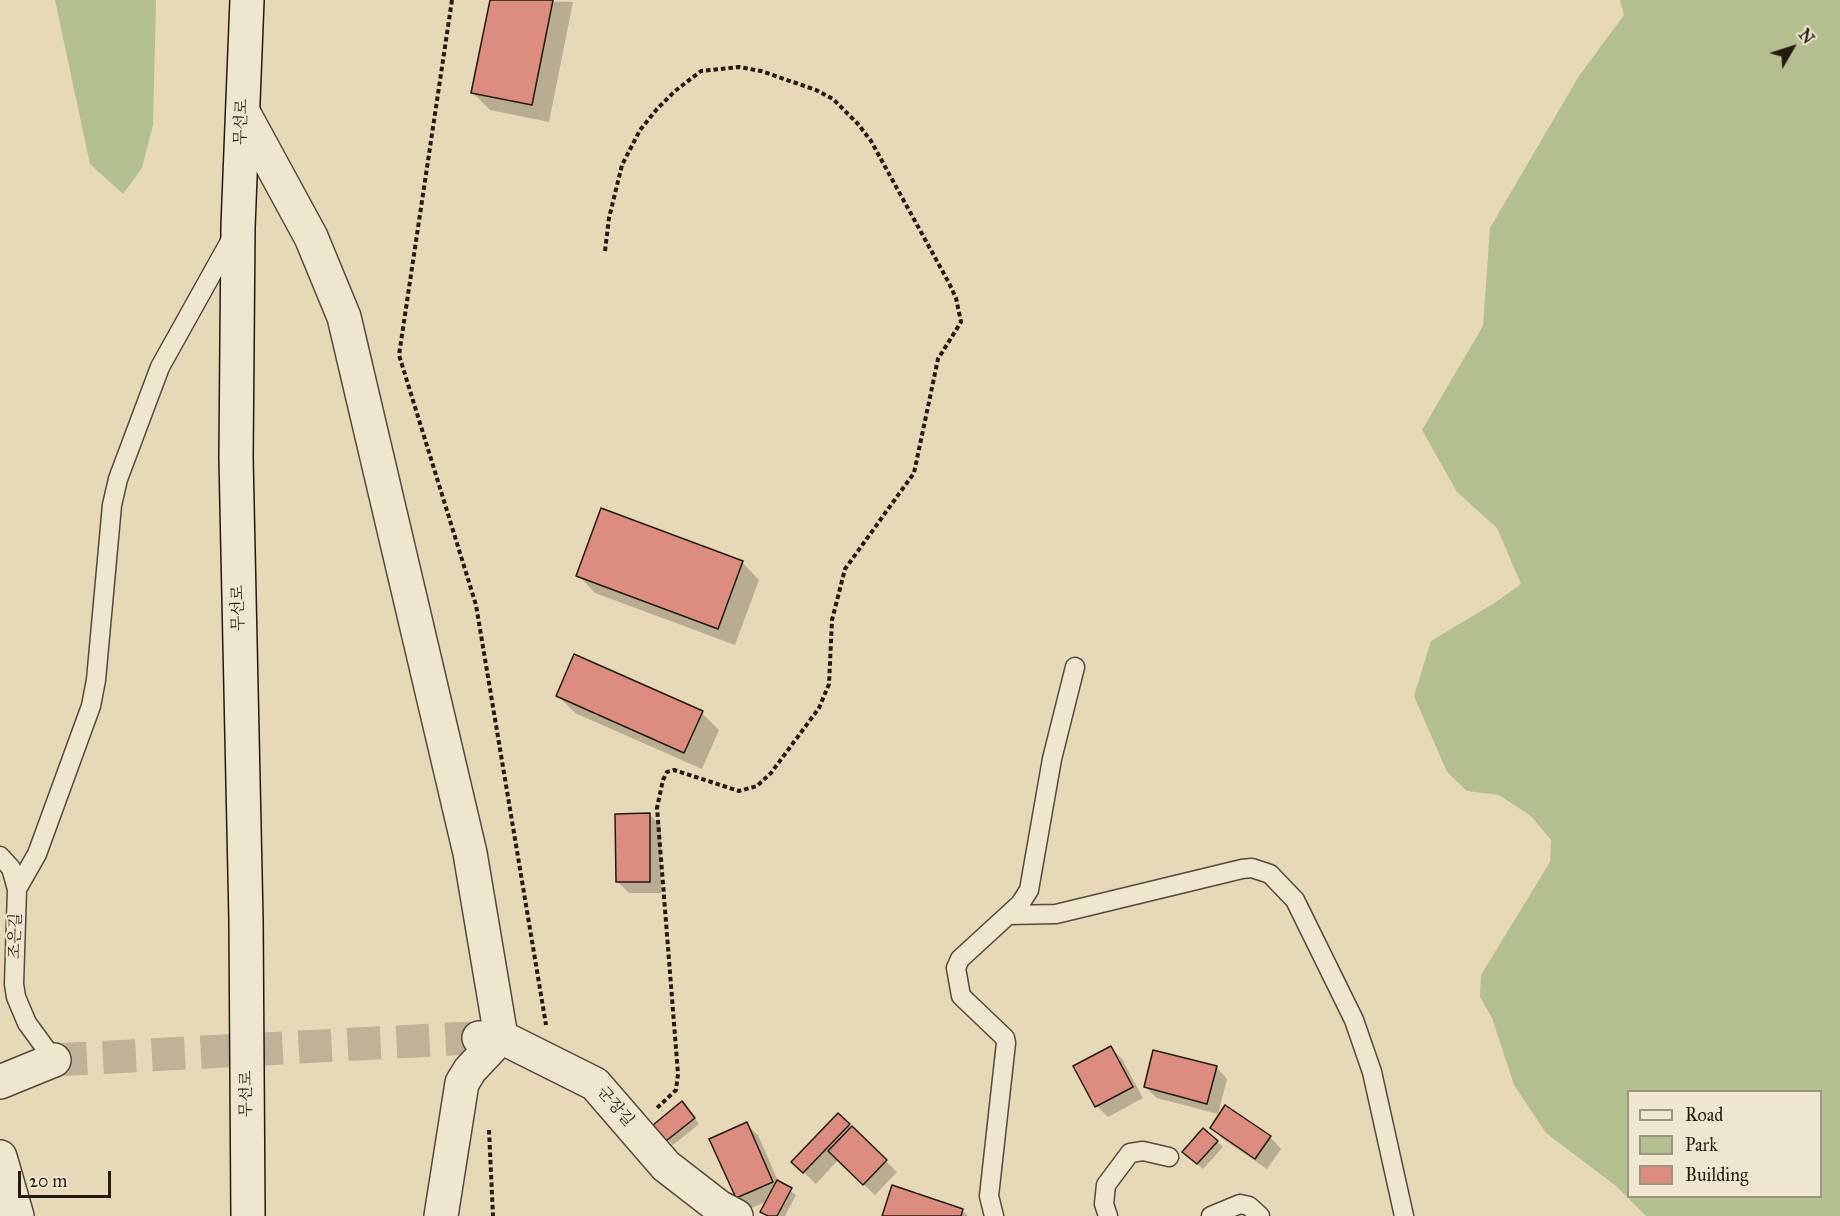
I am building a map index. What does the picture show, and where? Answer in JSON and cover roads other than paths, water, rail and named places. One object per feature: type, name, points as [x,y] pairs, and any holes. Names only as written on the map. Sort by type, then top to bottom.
[{"type":"street","name":"무선로","points":[[247,0],[238,227],[236,458],[246,920],[248,1216]]},
{"type":"street","points":[[243,112],[311,237],[344,317],[471,853],[486,1038],[462,1083],[441,1216]]},
{"type":"street","name":"군장길","points":[[486,1038],[551,1061],[595,1084],[666,1166],[719,1207],[736,1216]]},
{"type":"street","name":"조은길","points":[[0,1082],[54,1060]]},
{"type":"street","points":[[0,1157],[17,1216]]},
{"type":"lane","points":[[17,889],[37,854],[91,706],[96,680],[111,515],[118,479],[160,367],[238,227]]},
{"type":"lane","points":[[994,1216],[988,1196],[1006,1043],[1005,1038],[961,996],[956,968],[967,952],[1020,904],[1029,890],[1052,759],[1075,667]]},
{"type":"lane","name":"조은길","points":[[0,856],[11,868],[17,889],[14,984],[16,998],[27,1023],[54,1060]]},
{"type":"lane","points":[[1008,915],[1056,914],[1242,869],[1252,868],[1270,874],[1295,900],[1354,1020],[1372,1071],[1404,1216]]},
{"type":"lane","points":[[1108,1216],[1104,1204],[1106,1185],[1130,1153],[1143,1151],[1169,1157]]},
{"type":"lane","points":[[1211,1216],[1240,1204],[1249,1206],[1260,1216]]},
{"type":"tunnel","points":[[54,1060],[471,1038]]}]
